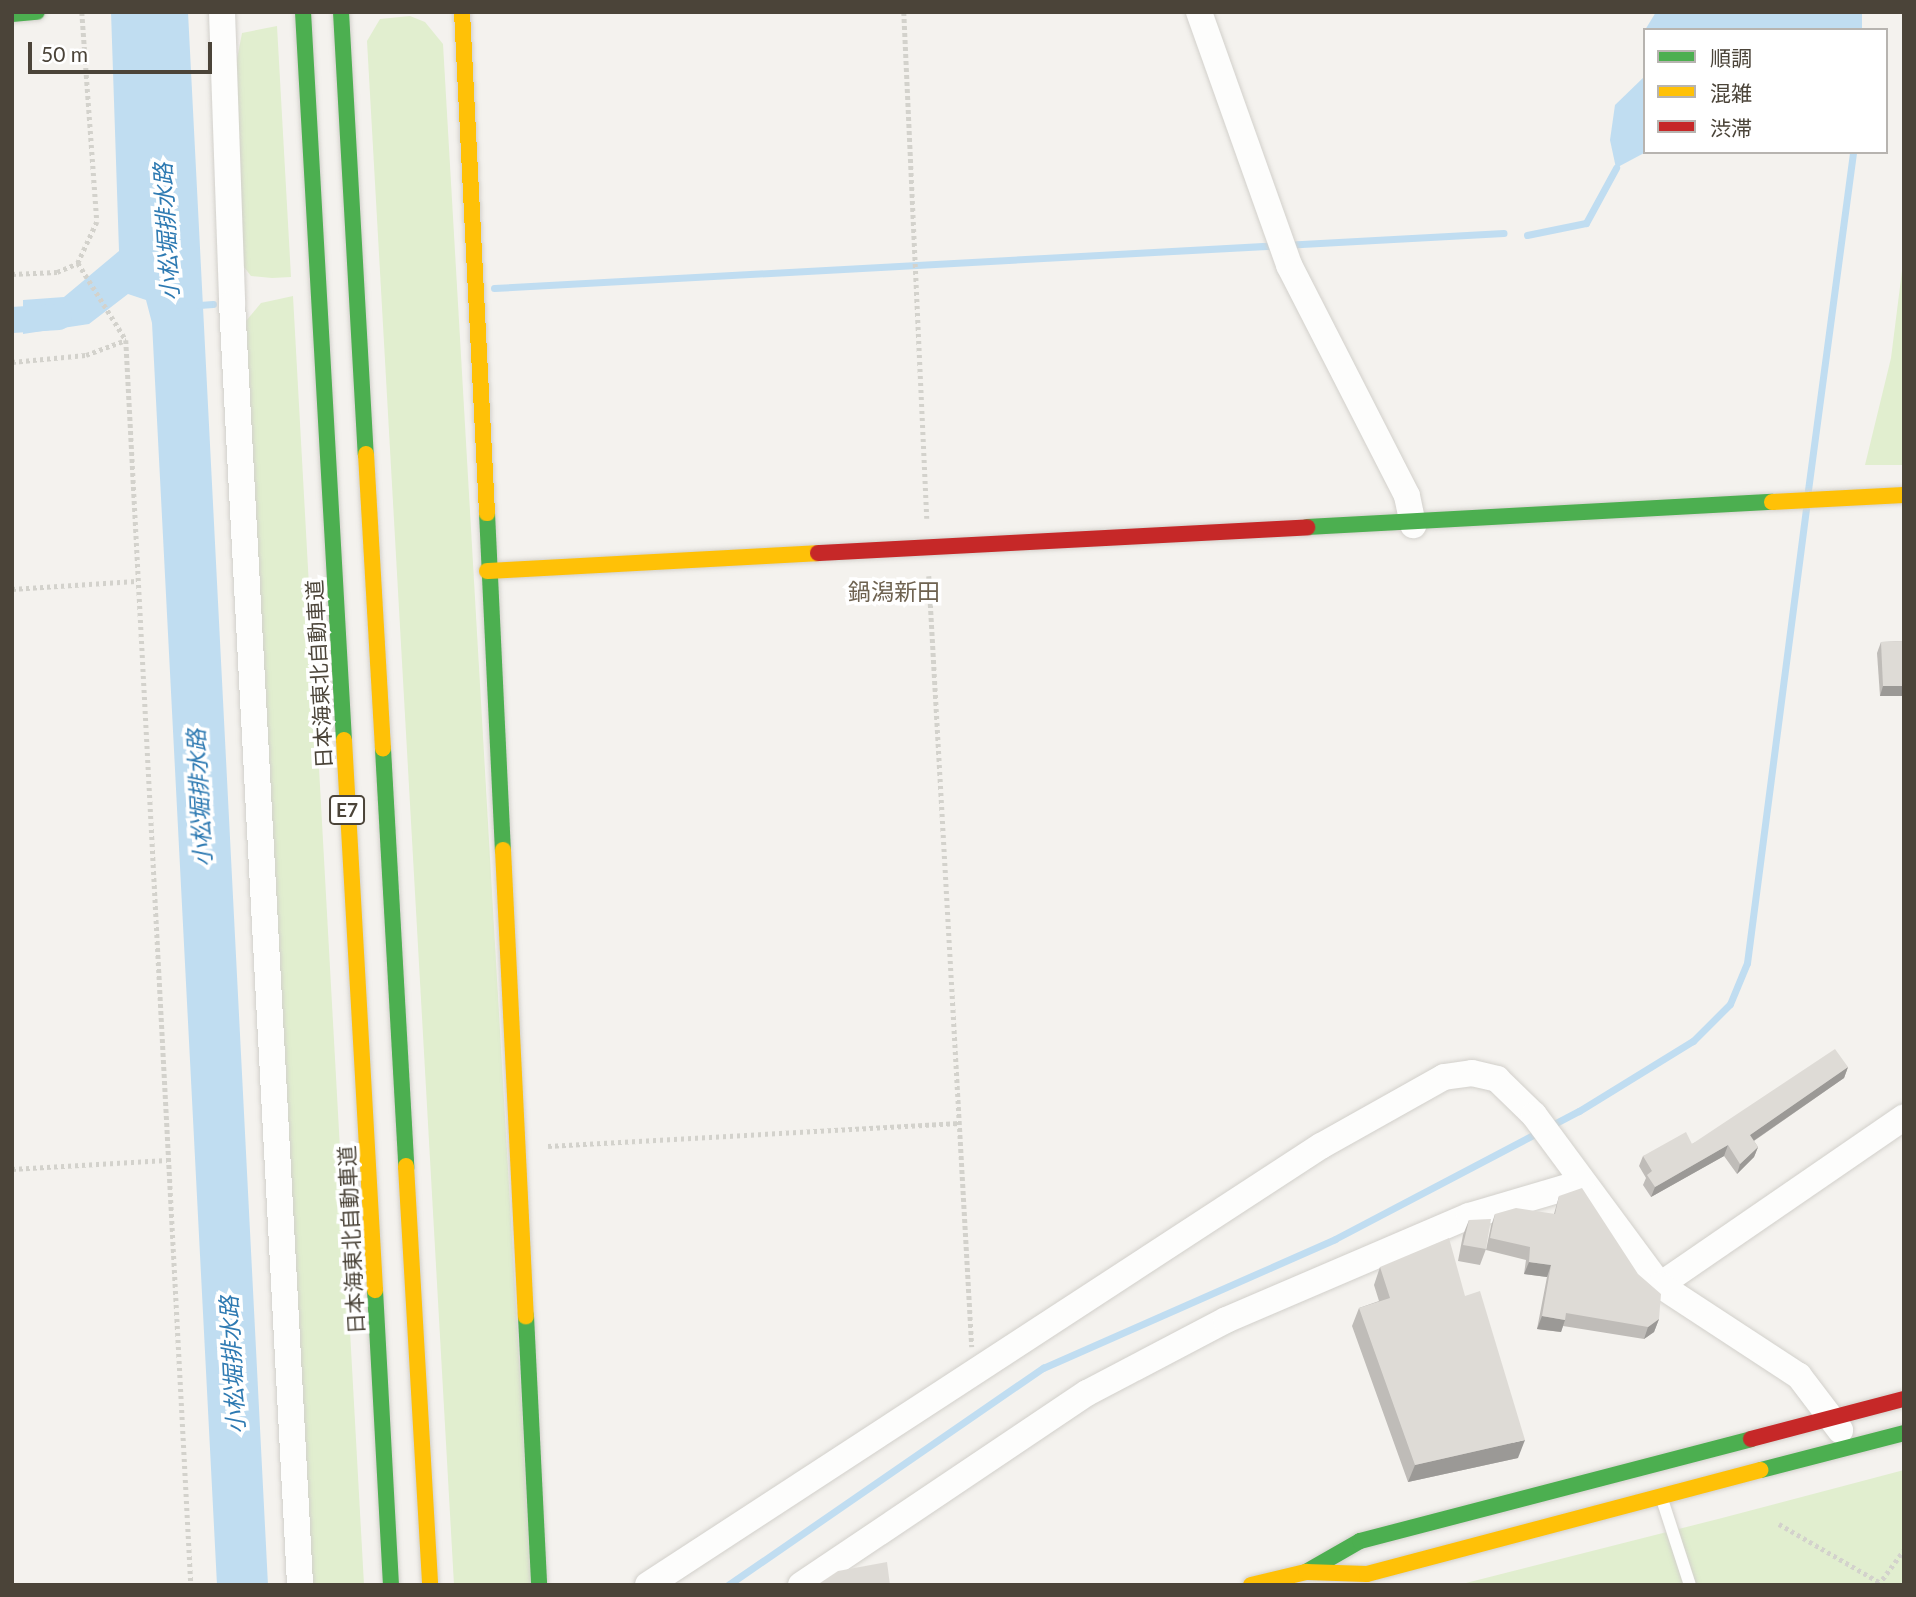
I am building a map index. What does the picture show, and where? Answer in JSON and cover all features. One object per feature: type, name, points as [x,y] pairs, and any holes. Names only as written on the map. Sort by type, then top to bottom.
[{"type":"main road","points":[[12,14],[37,12]]},
{"type":"main road","name":"日本海東北自動車道","points":[[303,12],[391,1585]]},
{"type":"main road","name":"E7","points":[[341,12],[430,1585]]},
{"type":"main road","points":[[462,12],[487,571],[539,1585]]},
{"type":"main road","points":[[487,571],[1413,525],[1904,495]]},
{"type":"main road","points":[[1307,1578],[1360,1541],[1904,1399]]},
{"type":"main road","points":[[1251,1585],[1367,1574],[1662,1499],[1904,1433]]},
{"type":"street","points":[[222,12],[232,303],[300,1585]]},
{"type":"street","points":[[1199,12],[1290,265],[1407,496],[1413,525]]},
{"type":"street","points":[[648,1585],[973,1370],[1321,1146],[1444,1077],[1472,1073],[1497,1079],[1534,1115],[1578,1178],[1660,1285],[1799,1376],[1852,1447]]},
{"type":"street","points":[[1660,1285],[1904,1117]]},
{"type":"street","points":[[801,1585],[1087,1393],[1226,1320],[1469,1216],[1578,1178]]},
{"type":"lane","points":[[1662,1499],[1689,1585]]},
{"type":"path","points":[[12,274],[57,272],[78,263],[97,222],[82,12]]},
{"type":"path","points":[[904,12],[918,275],[928,548],[973,1370]]},
{"type":"path","points":[[78,263],[82,273],[118,319],[126,340],[136,581],[191,1585]]},
{"type":"path","points":[[12,362],[86,355],[126,340]]},
{"type":"path","points":[[12,589],[136,581]]},
{"type":"path","points":[[517,1148],[959,1123]]},
{"type":"path","points":[[12,1169],[167,1160]]},
{"type":"path","points":[[1779,1524],[1879,1583],[1904,1550]]},
{"type":"green space","points":[[410,16],[425,22],[443,44],[532,1585],[454,1585],[367,41],[380,19]]},
{"type":"green space","points":[[277,26],[291,277],[272,278],[251,276],[240,262],[236,65],[242,33]]},
{"type":"green space","points":[[1904,255],[1904,465],[1865,465],[1891,358]]},
{"type":"green space","points":[[293,296],[364,1585],[309,1585],[246,321],[261,303]]},
{"type":"green space","points":[[1904,1470],[1904,1585],[1458,1585],[1722,1518]]},
{"type":"water","name":"小松堀排水路","points":[[111,12],[188,12],[268,1585],[217,1585],[152,323],[146,300],[128,294],[89,324],[23,334],[23,300],[64,297],[119,251]]},
{"type":"water","points":[[1656,12],[1862,12],[1862,28],[1646,28]]},
{"type":"water","points":[[1643,78],[1643,154],[1616,168],[1610,140],[1615,105]]},
{"type":"building","points":[[1904,641],[1904,686],[1883,686],[1881,642]]},
{"type":"building","points":[[1835,1049],[1848,1067],[1750,1135],[1758,1147],[1740,1164],[1728,1145],[1655,1187],[1647,1175],[1652,1171],[1643,1156],[1686,1132],[1692,1144]]},
{"type":"building","points":[[1582,1188],[1638,1274],[1661,1294],[1659,1319],[1648,1327],[1566,1313],[1565,1320],[1542,1316],[1551,1265],[1529,1262],[1530,1247],[1490,1238],[1495,1214],[1516,1208],[1555,1214],[1559,1196]]},
{"type":"building","points":[[1491,1219],[1486,1249],[1463,1245],[1469,1220]]},
{"type":"building","points":[[1449,1238],[1465,1296],[1480,1291],[1525,1440],[1415,1465],[1359,1308],[1390,1298],[1380,1267]]},
{"type":"building","points":[[887,1562],[890,1585],[820,1583],[838,1571]]},
{"type":"waterway","points":[[1808,490],[1853,154]]},
{"type":"waterway","points":[[1527,235],[1586,223],[1616,168]]},
{"type":"waterway","points":[[494,288],[1504,233]]},
{"type":"waterway","points":[[199,305],[213,304]]},
{"type":"waterway","points":[[12,320],[59,317]]},
{"type":"waterway","points":[[728,1585],[1043,1368],[1335,1239],[1579,1111],[1693,1041],[1730,1004],[1747,963],[1806,509]]},
{"type":"traffic: fast","points":[[12,14],[37,12]]},
{"type":"traffic: fast","points":[[303,12],[344,740]]},
{"type":"traffic: fast","points":[[341,12],[366,454]]},
{"type":"traffic: fast","points":[[1307,527],[1772,502]]},
{"type":"traffic: fast","points":[[487,513],[503,850]]},
{"type":"traffic: fast","points":[[383,749],[406,1166]]},
{"type":"traffic: fast","points":[[375,1290],[391,1585]]},
{"type":"traffic: fast","points":[[526,1316],[539,1585]]},
{"type":"traffic: fast","points":[[1761,1470],[1904,1433]]},
{"type":"traffic: fast","points":[[1306,1572],[1360,1541],[1751,1439]]},
{"type":"traffic: slow","points":[[462,12],[487,513]]},
{"type":"traffic: slow","points":[[366,454],[383,749]]},
{"type":"traffic: slow","points":[[1772,502],[1904,495]]},
{"type":"traffic: slow","points":[[487,571],[818,553]]},
{"type":"traffic: slow","points":[[344,740],[375,1290]]},
{"type":"traffic: slow","points":[[503,850],[526,1316]]},
{"type":"traffic: slow","points":[[406,1166],[430,1585]]},
{"type":"traffic: slow","points":[[1251,1585],[1306,1572],[1367,1574],[1761,1470]]},
{"type":"traffic: jam","points":[[818,553],[1307,527]]},
{"type":"traffic: jam","points":[[1751,1439],[1904,1399]]},
{"type":"district","name":"鍋潟新田","points":[[894,591]]}]
